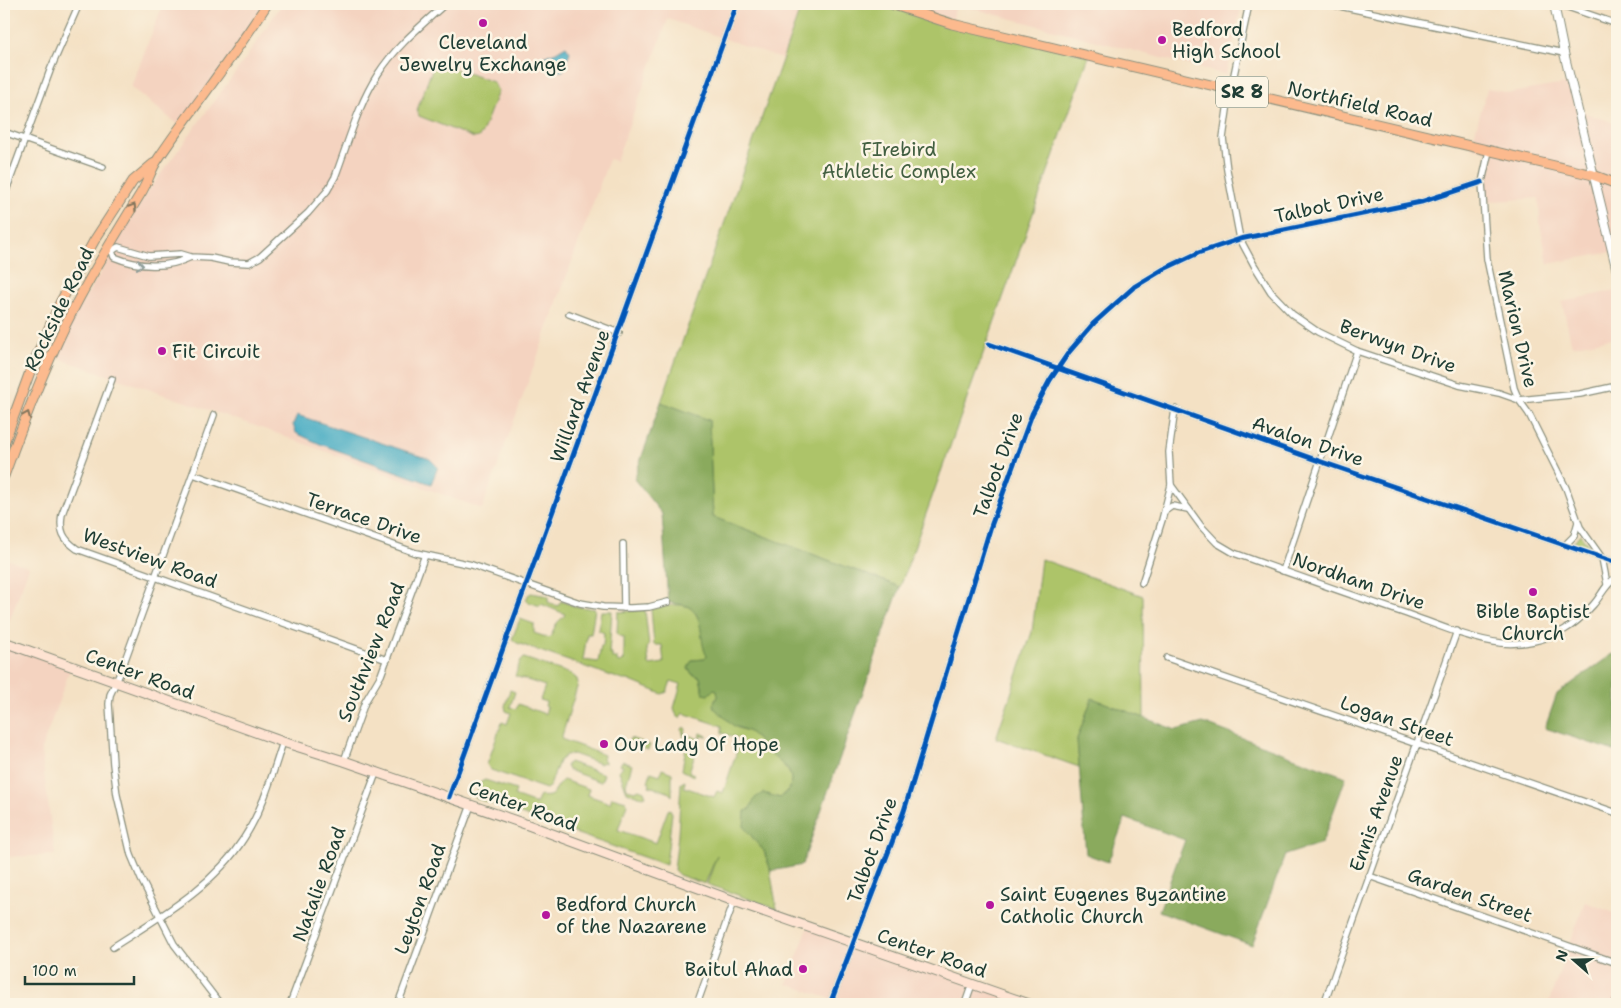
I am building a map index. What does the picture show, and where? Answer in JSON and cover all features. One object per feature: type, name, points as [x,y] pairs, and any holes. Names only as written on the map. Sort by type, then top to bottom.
[{"type":"main road","name":"Rockside Road","points":[[4,443],[31,369],[56,311],[94,241],[132,181],[156,161],[230,60],[267,4]]},
{"type":"main road","name":"Northfield Road","points":[[891,4],[952,24],[1593,175],[1617,184]]},
{"type":"main road","name":"Rockside Road","points":[[4,476],[14,446],[54,350],[74,308],[110,250],[146,186],[156,161]]},
{"type":"main road","name":"Center Road","points":[[4,642],[283,742],[449,797],[734,901],[1030,1004]]},
{"type":"street","points":[[4,196],[51,68],[78,4]]},
{"type":"street","points":[[110,250],[118,247],[149,256],[181,254],[191,257],[249,263],[260,257],[308,213],[326,191],[335,177],[366,96],[379,72],[407,38],[445,4]]},
{"type":"street","name":"Willard Avenue","points":[[449,797],[737,4]]},
{"type":"street","name":"Berwyn Drive","points":[[1250,4],[1231,89],[1223,138],[1228,180],[1240,239],[1271,292],[1292,314],[1318,332],[1358,351],[1459,385],[1498,393],[1519,400],[1580,394],[1617,386]]},
{"type":"street","points":[[1330,4],[1564,53]]},
{"type":"street","points":[[1554,4],[1564,53],[1617,271]]},
{"type":"street","points":[[1559,4],[1617,24]]},
{"type":"street","points":[[4,132],[103,167]]},
{"type":"street","name":"Marion Drive","points":[[1489,151],[1482,182],[1487,259],[1514,388],[1566,488],[1578,521],[1602,558],[1607,584]]},
{"type":"street","name":"Talbot Drive","points":[[830,1004],[904,811],[990,529],[1032,414],[1057,369],[1081,336],[1134,287],[1164,269],[1198,253],[1240,239],[1421,202],[1482,182]]},
{"type":"street","points":[[94,241],[110,250],[114,257],[125,262],[143,266],[171,264],[191,257]]},
{"type":"street","points":[[569,314],[619,333]]},
{"type":"street","name":"Avalon Drive","points":[[989,344],[1319,461],[1617,563]]},
{"type":"street","points":[[1283,571],[1358,351]]},
{"type":"street","name":"Westview Road","points":[[112,379],[62,514],[60,525],[62,535],[68,543],[77,550],[387,660]]},
{"type":"street","points":[[1142,583],[1171,485],[1169,452],[1174,410]]},
{"type":"street","points":[[214,415],[121,671],[109,699],[109,720],[117,795],[132,855],[141,879],[174,944],[220,1004]]},
{"type":"street","name":"Terrace Drive","points":[[193,474],[425,555],[472,565],[580,603],[624,608],[668,602]]},
{"type":"street","name":"Nordham Drive","points":[[1171,485],[1200,526],[1217,543],[1234,553],[1457,631],[1502,643],[1521,643],[1536,640],[1564,630],[1594,605],[1607,584],[1617,577]]},
{"type":"street","points":[[1164,511],[1172,506],[1188,509]]},
{"type":"street","points":[[1565,546],[1574,536],[1578,521]]},
{"type":"street","points":[[623,544],[624,608]]},
{"type":"street","name":"Southview Road","points":[[344,761],[365,702],[381,675],[387,660],[425,555]]},
{"type":"street","name":"Ennis Avenue","points":[[1324,1004],[1457,631]]},
{"type":"street","name":"Logan Street","points":[[1167,658],[1617,813]]},
{"type":"street","points":[[113,947],[195,892],[218,870],[245,837],[262,804],[283,742]]},
{"type":"street","name":"Natalie Road","points":[[290,1004],[376,774]]},
{"type":"street","name":"Leyton Road","points":[[398,1004],[471,805]]},
{"type":"street","name":"Garden Street","points":[[1369,876],[1617,963]]},
{"type":"street","points":[[697,1004],[734,901]]},
{"type":"street","points":[[965,1004],[972,984]]},
{"type":"shaded area","points":[[163,4],[267,4],[181,127],[131,87]]},
{"type":"shaded area","points":[[282,4],[802,4],[782,59],[668,19],[616,161],[609,159],[482,509],[273,432],[55,357],[74,315],[146,194],[246,58]]},
{"type":"shaded area","points":[[891,4],[956,4],[952,24]]},
{"type":"shaded area","name":"Bedford High School","points":[[956,4],[1242,4],[1226,75]]},
{"type":"shaded area","points":[[1571,83],[1578,110],[1617,124],[1617,263],[1612,252],[1548,264],[1540,224],[1539,198],[1483,202],[1482,182],[1489,152],[1471,147],[1487,89],[1510,93]]},
{"type":"shaded area","points":[[1617,290],[1617,337],[1572,346],[1562,302]]},
{"type":"shaded area","points":[[4,558],[29,567],[9,622],[4,620]]},
{"type":"shaded area","points":[[4,642],[71,667],[41,750],[55,855],[4,857]]},
{"type":"shaded area","points":[[1585,902],[1617,914],[1617,1004],[1548,1004]]},
{"type":"shaded area","points":[[808,927],[1004,995],[1001,1004],[846,1004],[787,984]]},
{"type":"green space","name":"FIrebird Athletic Complex","points":[[802,4],[891,4],[1089,56],[900,587],[713,517],[709,420],[661,402]]},
{"type":"green space","points":[[436,64],[441,64],[493,82],[498,91],[479,137],[474,138],[419,116],[417,110],[433,67]]},
{"type":"green space","points":[[661,402],[709,420],[713,517],[900,587],[802,865],[771,871],[764,851],[744,827],[745,811],[749,810],[755,798],[763,793],[780,798],[790,789],[791,778],[788,769],[764,748],[753,735],[734,726],[714,708],[713,704],[718,697],[717,690],[714,689],[708,695],[704,694],[700,677],[692,674],[688,668],[692,660],[705,659],[707,656],[704,650],[699,622],[693,610],[687,606],[668,602],[662,514],[634,479]]},
{"type":"green space","points":[[1580,534],[1591,549],[1591,550],[1572,544]]},
{"type":"green space","points":[[1041,559],[1143,596],[1144,718],[1092,698],[1077,739],[1079,767],[996,738],[1032,632]]},
{"type":"green space","points":[[531,593],[548,596],[548,602],[558,606],[561,601],[574,606],[595,609],[591,634],[587,634],[583,660],[598,662],[601,646],[603,646],[604,633],[598,630],[601,611],[612,611],[609,654],[612,654],[612,658],[617,658],[617,662],[621,663],[624,660],[624,637],[619,636],[617,633],[618,612],[645,610],[649,665],[664,663],[662,645],[654,645],[651,609],[678,605],[691,608],[695,613],[699,621],[704,648],[708,656],[705,659],[692,660],[688,669],[692,674],[700,677],[702,688],[717,690],[719,697],[714,700],[730,723],[750,732],[783,765],[791,777],[788,790],[780,798],[763,793],[749,810],[752,837],[764,851],[769,864],[777,909],[707,884],[717,855],[705,884],[679,875],[674,870],[681,783],[685,781],[684,787],[714,797],[717,791],[723,793],[741,739],[722,733],[722,726],[683,713],[680,718],[677,716],[674,708],[681,684],[671,681],[667,692],[662,694],[628,680],[623,680],[517,643],[512,639],[520,619],[534,624],[534,633],[549,638],[565,614],[541,604],[540,606],[526,601]]},
{"type":"green space","points":[[1617,653],[1617,752],[1545,728],[1557,694],[1611,655]]},
{"type":"green space","points":[[524,658],[571,674],[577,679],[578,684],[561,739],[604,755],[605,763],[602,762],[601,764],[573,754],[566,755],[559,761],[550,786],[546,789],[491,770],[487,765],[502,722],[507,724],[511,713],[506,711],[505,706],[510,690],[515,692],[510,707],[516,709],[518,704],[545,714],[546,702],[540,700],[545,686],[515,676],[520,662]]},
{"type":"green space","points":[[1092,698],[1176,730],[1203,723],[1346,777],[1322,843],[1285,855],[1252,945],[1159,911],[1185,840],[1125,818],[1108,862],[1086,854],[1077,739]]},
{"type":"green space","points":[[684,727],[686,729],[685,734],[699,739],[701,733],[707,736],[702,736],[700,739],[689,772],[694,774],[693,776],[682,770],[686,747],[682,729]]},
{"type":"green space","points":[[630,738],[650,745],[648,750],[628,743]]},
{"type":"green space","points":[[622,761],[632,765],[626,784],[627,789],[635,791],[639,789],[644,791],[646,796],[642,797],[627,792],[619,771],[623,766],[620,765]]},
{"type":"green space","points":[[569,762],[604,774],[601,782],[568,770],[566,766]]},
{"type":"green space","points":[[662,769],[672,773],[672,796],[668,792],[649,786],[650,783],[648,782],[651,772],[660,775]]},
{"type":"green space","points":[[485,780],[516,790],[514,796],[536,804],[540,796],[550,796],[553,794],[563,780],[589,789],[587,795],[610,803],[612,797],[626,801],[627,804],[618,830],[656,843],[670,809],[672,813],[666,865],[475,798],[481,782]]},
{"type":"water","points":[[566,46],[570,52],[563,71],[537,63],[537,59]]},
{"type":"water","points":[[297,415],[430,459],[438,467],[431,484],[320,444],[296,433],[293,425]]},
{"type":"cycle path","points":[[449,797],[737,4]]},
{"type":"cycle path","points":[[830,1004],[904,811],[990,529],[1032,414],[1050,380],[1069,352],[1094,323],[1134,287],[1164,269],[1198,253],[1240,239],[1421,202],[1482,182]]},
{"type":"cycle path","points":[[989,344],[1319,461],[1617,563]]},
{"type":"place","name":"Cleveland Jewelry Exchange","points":[[483,23]]},
{"type":"place","name":"Bedford High School","points":[[1162,40]]},
{"type":"place","name":"Fit Circuit","points":[[162,351]]},
{"type":"place","name":"Bible Baptist Church","points":[[1533,592]]},
{"type":"place","name":"Our Lady Of Hope","points":[[604,744]]},
{"type":"place","name":"Saint Eugenes Byzantine Catholic Church","points":[[990,905]]},
{"type":"place","name":"Bedford Church of the Nazarene","points":[[546,915]]},
{"type":"place","name":"Baitul Ahad","points":[[803,969]]}]
